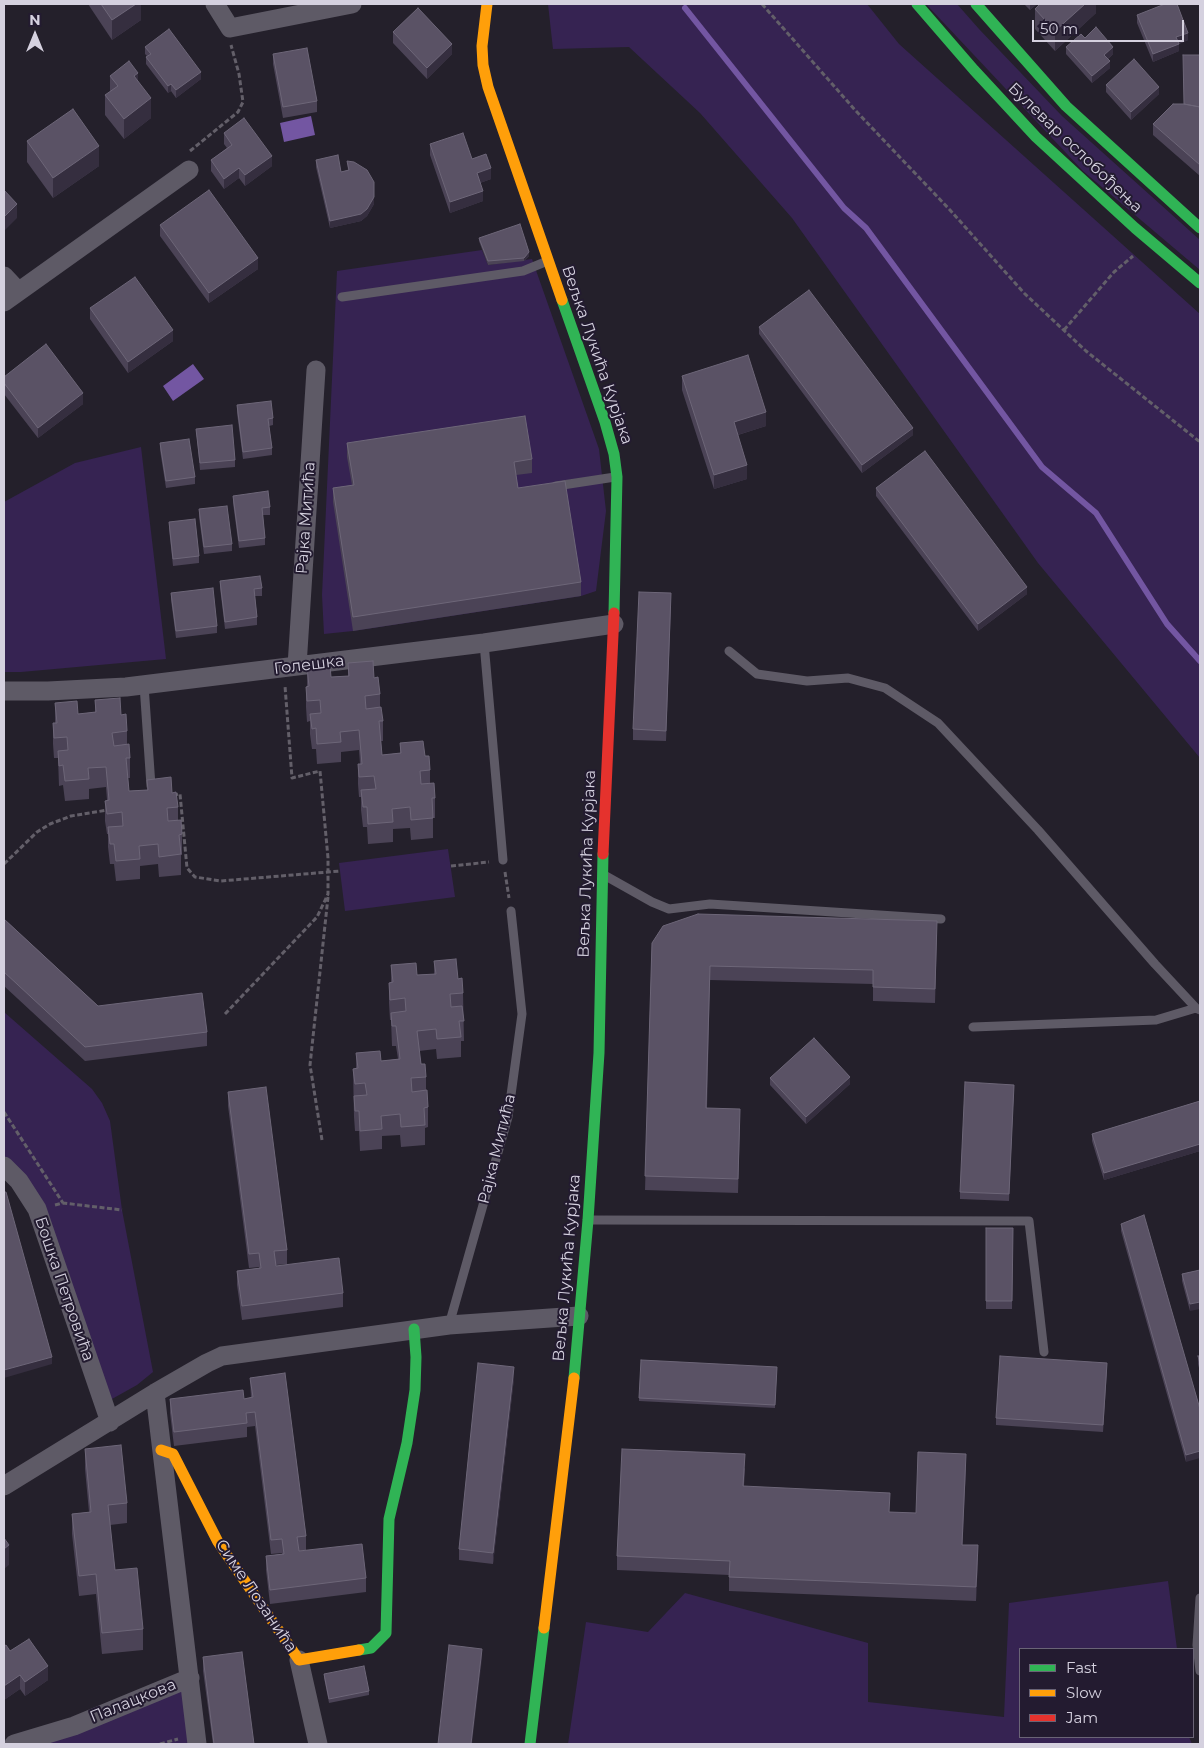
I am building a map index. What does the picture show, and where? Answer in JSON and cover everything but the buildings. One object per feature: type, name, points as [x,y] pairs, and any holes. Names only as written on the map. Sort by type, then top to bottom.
[{"type":"street","points":[[215,4],[230,35],[352,4]]},
{"type":"street","name":"Вељка Лукића Курјака","points":[[487,4],[482,46],[483,65],[488,87],[605,422],[614,454],[617,477],[614,624],[602,874],[599,1053],[588,1220],[574,1380],[556,1543],[530,1744]]},
{"type":"street","name":"Булевар ослобођења","points":[[917,4],[974,70],[1036,137],[1135,228],[1200,282]]},
{"type":"street","name":"Булевар ослобођења","points":[[976,4],[1066,106],[1200,228]]},
{"type":"street","points":[[4,276],[11,296],[189,170]]},
{"type":"street","name":"Рајка Митића","points":[[290,667],[316,370]]},
{"type":"street","name":"Голешка","points":[[4,691],[48,691],[144,685],[484,643],[614,624]]},
{"type":"street","name":"Бошка Петровића","points":[[4,1166],[19,1181],[37,1209],[110,1422]]},
{"type":"street","points":[[4,1486],[155,1393],[222,1356],[449,1325],[579,1316]]},
{"type":"street","name":"Симе Лозанића","points":[[161,1450],[173,1454],[218,1542],[299,1660],[371,1648],[386,1633],[390,1519],[407,1443],[414,1390],[416,1358],[414,1329]]},
{"type":"street","points":[[155,1393],[190,1678]]},
{"type":"street","points":[[299,1660],[318,1744]]},
{"type":"street","name":"Палацкова","points":[[14,1744],[74,1726],[190,1678],[197,1744]]},
{"type":"lane","points":[[342,297],[523,271],[548,260]]},
{"type":"lane","points":[[550,487],[617,477]]},
{"type":"lane","points":[[484,643],[503,860]]},
{"type":"lane","points":[[729,651],[757,674],[807,681],[848,678],[885,688],[938,723],[1038,830],[1155,964],[1198,1009],[1156,1020],[973,1027]]},
{"type":"lane","points":[[144,685],[151,786]]},
{"type":"lane","points":[[602,874],[652,902],[669,909],[710,904],[941,919]]},
{"type":"lane","name":"Рајка Митића","points":[[449,1325],[508,1117],[522,1014],[511,911]]},
{"type":"lane","points":[[588,1220],[1029,1221],[1044,1352]]},
{"type":"lane","points":[[1200,1598],[1197,1645],[1200,1671]]},
{"type":"path","points":[[762,4],[855,110],[950,210],[1024,293],[1086,351],[1200,442]]},
{"type":"path","points":[[189,170],[182,158],[238,112],[243,102],[230,35]]},
{"type":"path","points":[[1064,330],[1114,272],[1134,256]]},
{"type":"path","points":[[290,667],[286,688],[292,778],[320,771],[329,873],[310,1065],[322,1140]]},
{"type":"path","points":[[171,795],[180,794],[187,868],[195,877],[222,882],[340,871]]},
{"type":"path","points":[[4,864],[37,832],[50,824],[71,816],[108,810]]},
{"type":"path","points":[[451,866],[503,860],[511,911]]},
{"type":"path","points":[[225,1014],[317,917],[328,894]]},
{"type":"path","points":[[4,1112],[63,1203]]},
{"type":"path","points":[[37,1209],[63,1203],[122,1210]]},
{"type":"shaded area","points":[[548,4],[867,4],[899,44],[1200,314],[1200,758],[1038,563],[792,218],[700,113],[629,47],[553,49]]},
{"type":"shaded area","points":[[926,4],[957,4],[1062,116],[1200,240],[1200,270],[1083,171]]},
{"type":"shaded area","points":[[311,116],[315,135],[284,142],[280,123]]},
{"type":"shaded area","points":[[482,250],[488,265],[532,259],[599,449],[606,511],[596,591],[581,596],[324,634],[322,595],[337,271]]},
{"type":"shaded area","points":[[193,364],[204,379],[173,401],[163,386]]},
{"type":"shaded area","points":[[141,447],[166,659],[4,672],[4,502],[75,463]]},
{"type":"shaded area","points":[[448,849],[455,897],[345,911],[339,863]]},
{"type":"shaded area","points":[[4,1012],[92,1089],[102,1103],[110,1121],[122,1210],[153,1372],[137,1385],[103,1404],[37,1209],[4,1166]]},
{"type":"shaded area","points":[[1168,1581],[1177,1648],[1019,1648],[1019,1738],[1189,1738],[1192,1744],[568,1744],[586,1622],[648,1632],[685,1593],[868,1643],[868,1702],[1004,1717],[1009,1603]]},
{"type":"shaded area","points":[[190,1678],[197,1744],[14,1744]]},
{"type":"waterway","points":[[685,8],[844,208],[866,228],[1042,467],[1096,513],[1167,624],[1200,661]]},
{"type":"traffic: fast","points":[[917,4],[974,70],[1036,137],[1135,228],[1200,283]]},
{"type":"traffic: fast","points":[[976,4],[1066,106],[1200,228]]},
{"type":"traffic: fast","points":[[562,300],[605,422],[614,454],[617,477],[614,613]]},
{"type":"traffic: fast","points":[[574,1378],[588,1220],[599,1053],[603,854]]},
{"type":"traffic: fast","points":[[359,1650],[371,1648],[386,1633],[389,1519],[407,1443],[415,1390],[416,1357],[414,1329]]},
{"type":"traffic: fast","points":[[530,1744],[544,1628]]},
{"type":"traffic: slow","points":[[487,4],[482,46],[483,65],[488,87],[562,300]]},
{"type":"traffic: slow","points":[[544,1628],[574,1378]]},
{"type":"traffic: slow","points":[[161,1450],[173,1454],[218,1542],[299,1660],[359,1650]]},
{"type":"traffic: jam","points":[[603,854],[614,613]]}]
